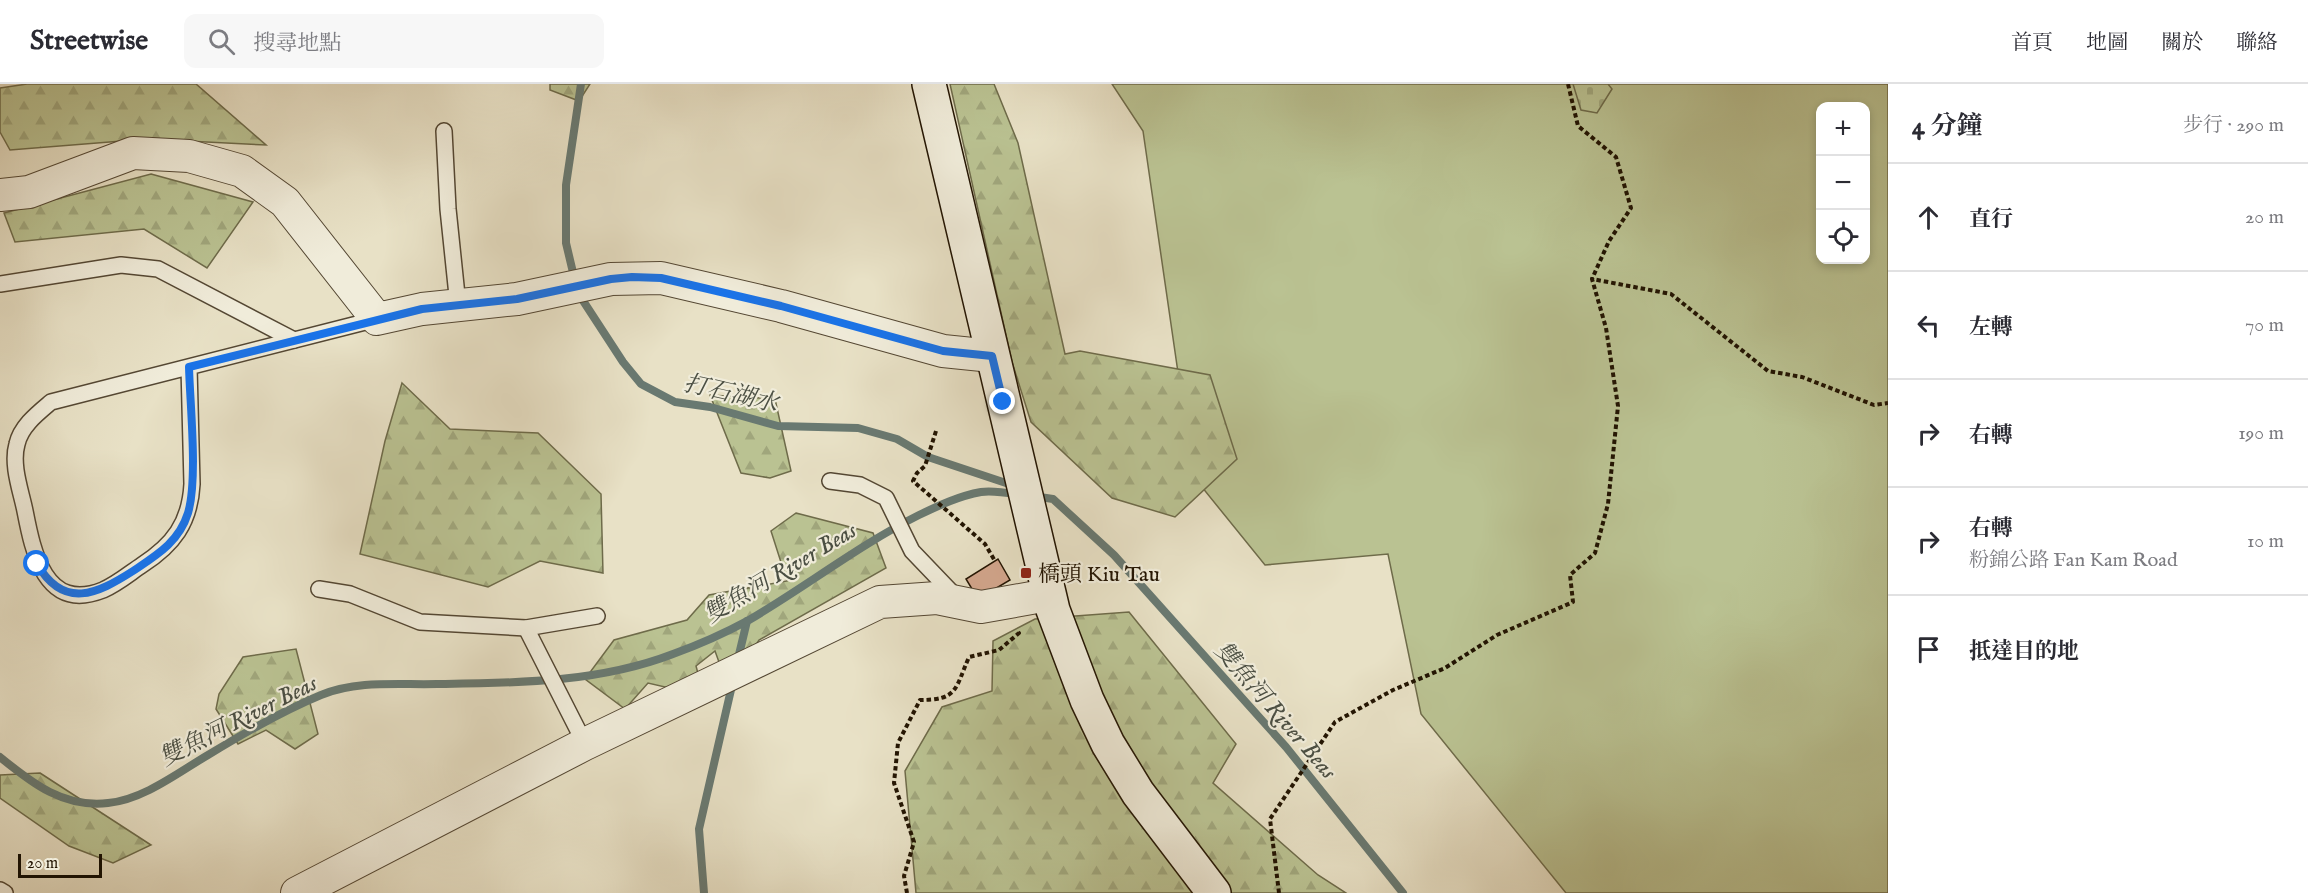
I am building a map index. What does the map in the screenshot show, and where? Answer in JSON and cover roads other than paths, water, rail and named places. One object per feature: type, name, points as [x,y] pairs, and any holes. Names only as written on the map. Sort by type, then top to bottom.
[{"type":"main road","points":[[929,84],[1048,595],[1087,700],[1108,744],[1138,793],[1214,893]]},
{"type":"street","points":[[0,195],[29,192],[133,153],[189,156],[242,171],[285,202],[377,319],[422,309],[517,299],[611,279],[661,278],[781,306],[943,351],[992,356]]},
{"type":"street","points":[[297,893],[585,744],[880,602],[937,598],[965,606],[981,607],[1048,595]]},
{"type":"lane","points":[[444,131],[448,209],[458,305]]},
{"type":"lane","points":[[0,284],[122,266],[159,270],[294,340]]},
{"type":"lane","points":[[189,367],[192,484],[191,500],[181,528],[162,552],[105,589],[89,594],[76,594],[53,584],[44,574],[33,551],[15,461],[17,443],[30,420],[51,402],[377,319]]},
{"type":"lane","points":[[830,481],[860,485],[886,498],[912,551],[965,606]]},
{"type":"lane","points":[[319,589],[350,594],[420,622],[526,628],[597,616]]},
{"type":"lane","points":[[526,628],[585,744]]},
{"type":"lane","points":[[0,890],[5,893]]},
{"type":"waterway","name":"打石湖水","points":[[575,281],[566,243],[566,185],[581,84]]},
{"type":"waterway","name":"打石湖水","points":[[578,293],[623,362],[641,384],[675,402],[710,407],[778,426],[858,428],[897,439],[928,457],[1015,486]]},
{"type":"waterway","name":"雙魚河 River Beas","points":[[0,757],[37,785],[63,798],[92,804],[121,801],[160,784],[278,715],[335,690],[378,684],[556,680],[645,664],[749,620],[875,539],[934,508],[957,498],[981,492],[1020,495]]},
{"type":"waterway","name":"雙魚河 River Beas","points":[[1033,496],[1053,499],[1114,555],[1286,747],[1403,893]]},
{"type":"waterway","points":[[737,663],[747,621]]},
{"type":"waterway","points":[[704,893],[699,829],[733,681]]},
{"type":"place","name":"橋頭 Kiu Tau","points":[[1026,573]]}]
